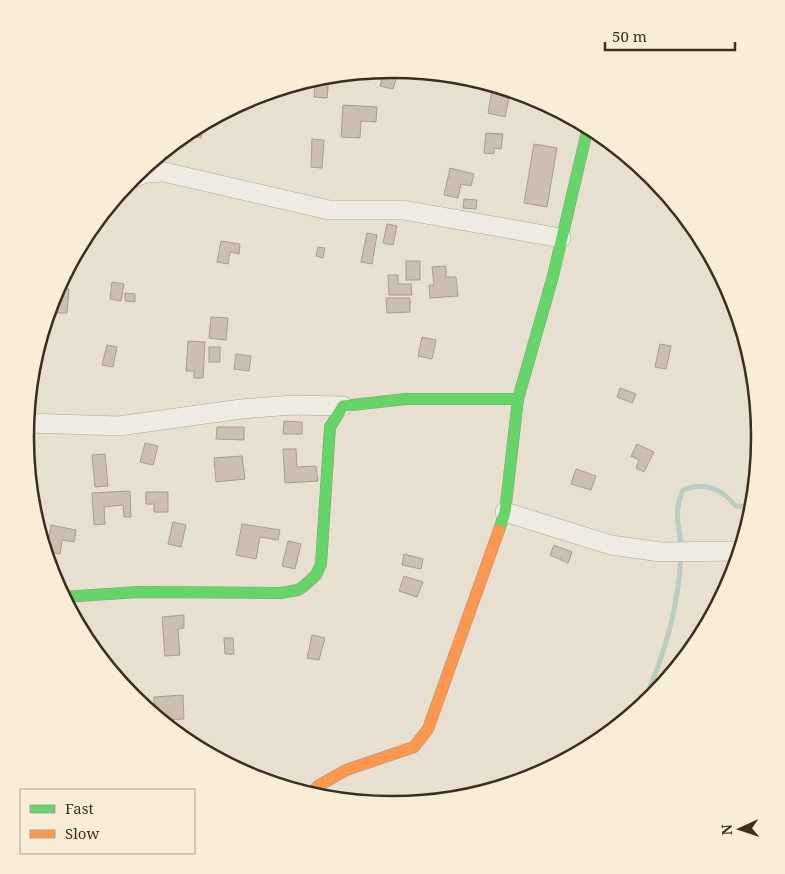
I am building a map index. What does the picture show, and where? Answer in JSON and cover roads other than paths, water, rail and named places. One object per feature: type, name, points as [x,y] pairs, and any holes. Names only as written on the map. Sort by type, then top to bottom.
[{"type":"street","points":[[316,788],[346,770],[406,751],[420,742],[438,703],[505,512],[518,399],[562,238],[586,135]]},
{"type":"street","points":[[150,173],[164,172],[329,210],[403,210],[562,238]]},
{"type":"street","points":[[35,423],[119,426],[241,409],[293,405],[343,406],[364,402],[406,399],[518,399]]},
{"type":"street","points":[[71,596],[138,592],[281,593],[298,590],[304,586],[318,572],[322,559],[330,427],[343,406]]},
{"type":"street","points":[[505,512],[611,545],[661,552],[732,551]]},
{"type":"waterway","points":[[650,687],[674,612],[681,554],[678,507],[683,490],[699,486],[712,488],[725,495],[736,506],[744,506]]}]
